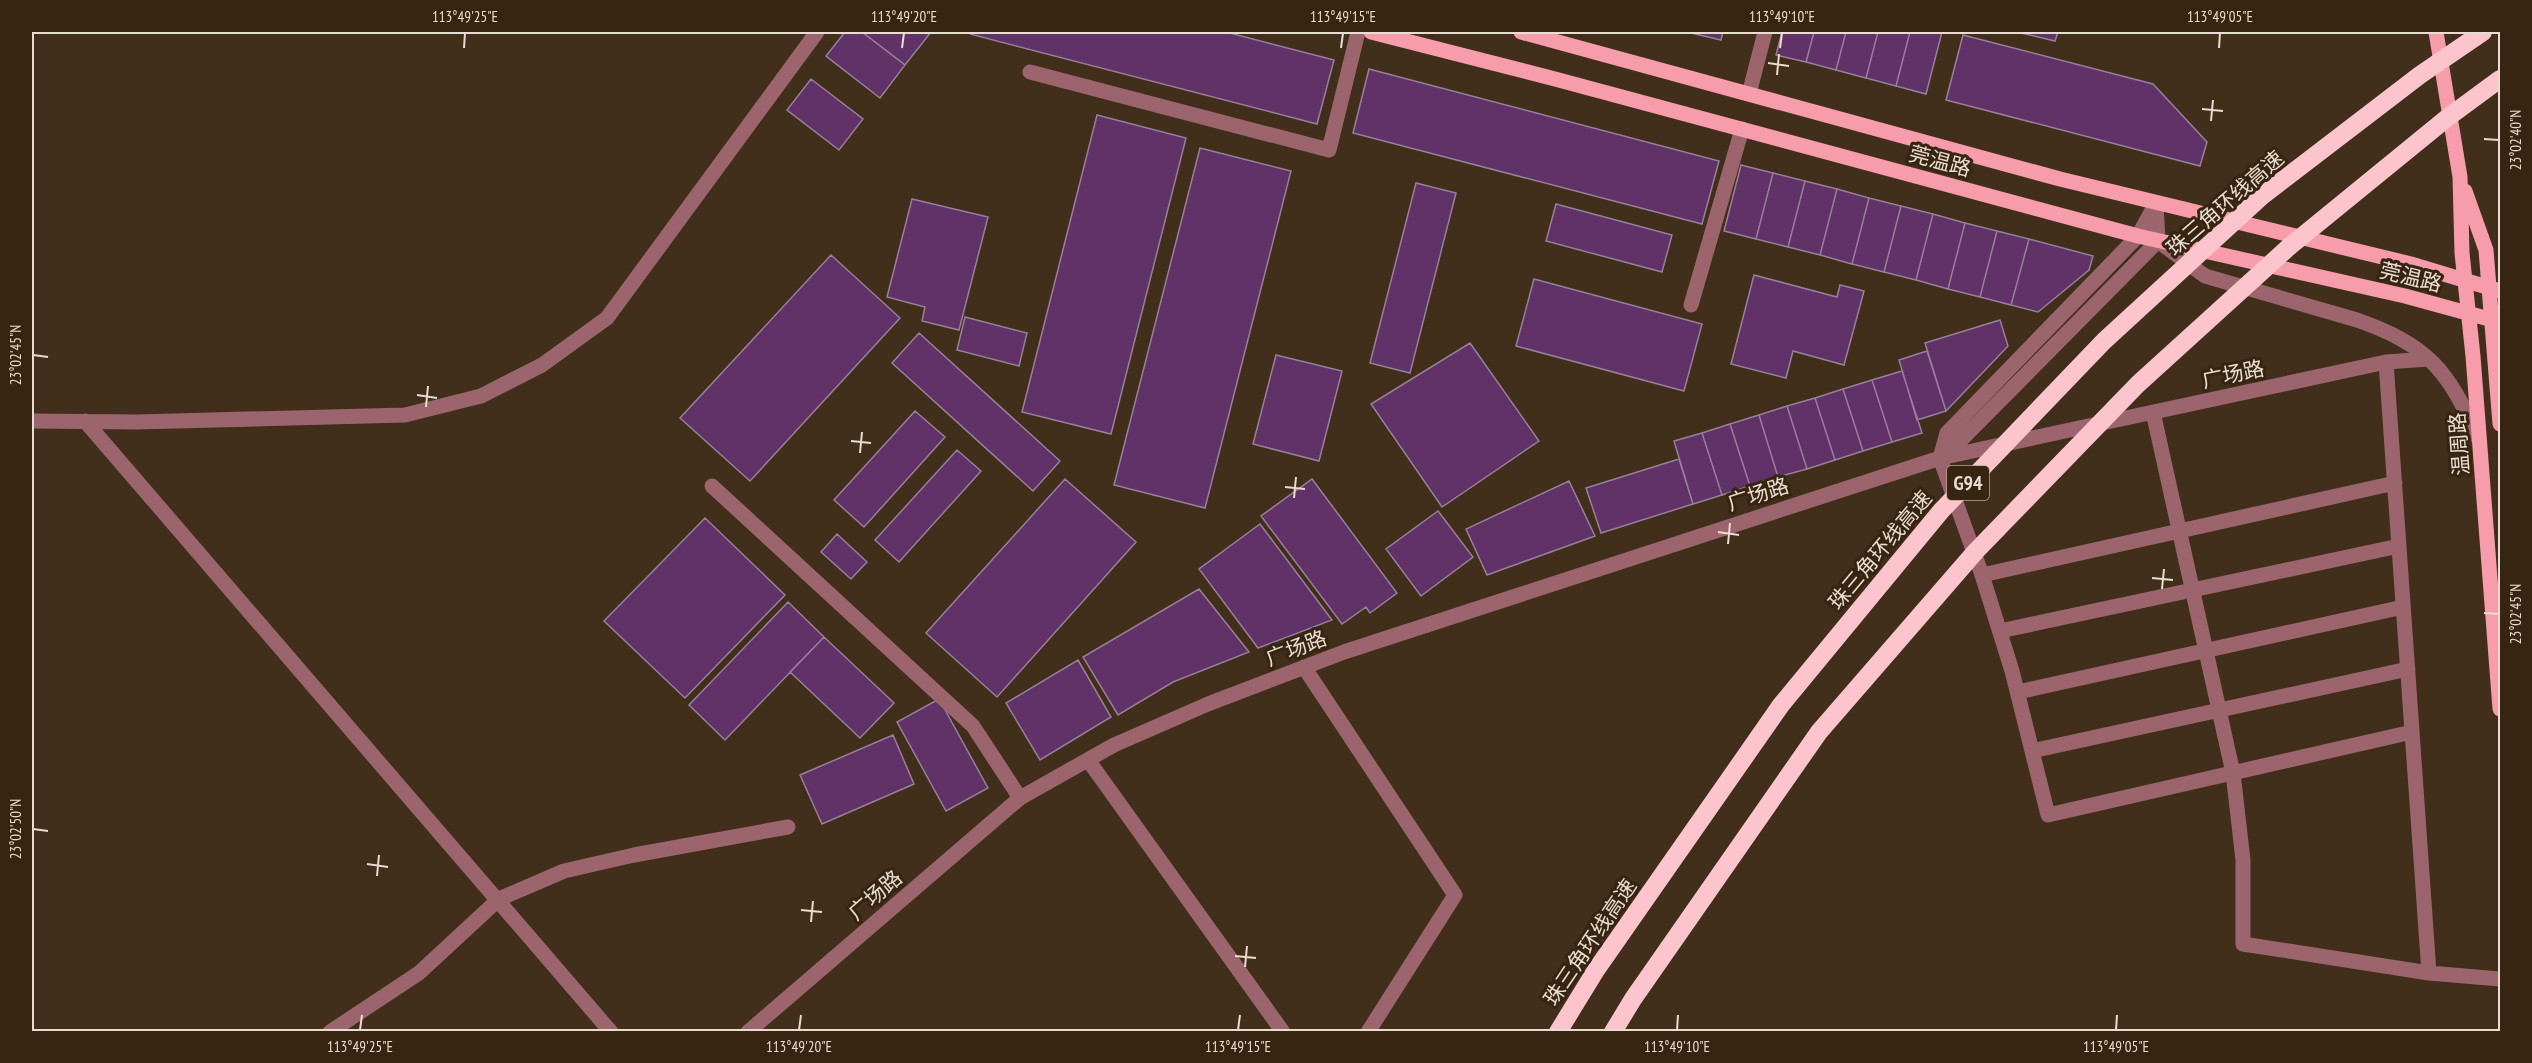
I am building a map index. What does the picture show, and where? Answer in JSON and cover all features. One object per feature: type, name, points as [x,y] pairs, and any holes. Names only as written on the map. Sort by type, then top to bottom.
[{"type":"highway","name":"珠三角环线高速","points":[[1558,1032],[1596,970],[1781,705],[1941,511],[2104,341],[2262,196],[2420,75],[2483,32]]},
{"type":"highway","name":"G94","points":[[1614,1032],[1633,999],[1819,732],[1976,551],[2138,384],[2290,246],[2446,118],[2500,80]]},
{"type":"main road","name":"莞温路","points":[[1371,32],[2138,236],[2405,296],[2497,321]]},
{"type":"main road","name":"莞温路","points":[[1521,32],[2060,179],[2411,264],[2495,290]]},
{"type":"main road","name":"温周路","points":[[2436,32],[2460,177],[2464,280],[2480,441],[2500,709]]},
{"type":"main road","name":"温周路","points":[[2460,177],[2486,250],[2495,290],[2500,424]]},
{"type":"street","points":[[32,421],[405,415],[482,396],[542,365],[607,318],[817,32]]},
{"type":"street","points":[[1030,72],[1329,150],[1358,32]]},
{"type":"street","points":[[1749,94],[1765,32]]},
{"type":"street","points":[[1691,305],[1742,129]]},
{"type":"street","points":[[2156,203],[2138,236],[1947,433],[1941,458],[1982,575],[2018,692],[2048,815],[2412,732]]},
{"type":"street","points":[[2156,203],[2158,241],[2205,276],[2382,328],[2413,345],[2449,381],[2480,441]]},
{"type":"street","name":"广场路","points":[[1941,458],[2158,241]]},
{"type":"street","name":"广场路","points":[[748,1032],[1020,798],[1114,745],[1208,704],[1355,648],[1941,458],[2386,362],[2428,359]]},
{"type":"street","points":[[2386,362],[2429,973]]},
{"type":"street","points":[[2153,412],[2233,773],[2243,860],[2243,944],[2429,973],[2500,979]]},
{"type":"street","points":[[85,421],[499,899],[611,1032]]},
{"type":"street","points":[[1982,575],[2395,483]]},
{"type":"street","points":[[712,486],[973,726],[1020,798]]},
{"type":"street","points":[[2000,632],[2399,546]]},
{"type":"street","points":[[2018,692],[2403,607]]},
{"type":"street","points":[[1304,667],[1455,895],[1368,1032]]},
{"type":"street","points":[[2032,750],[2408,669]]},
{"type":"street","points":[[1088,760],[1283,1032]]},
{"type":"street","points":[[330,1032],[418,973],[499,899],[564,871],[634,855],[788,827]]},
{"type":"building","points":[[845,32],[862,32],[905,65],[880,98],[826,56]]},
{"type":"building","points":[[862,32],[931,32],[905,65]]},
{"type":"building","points":[[970,32],[1226,32],[1334,60],[1317,124],[970,34]]},
{"type":"building","points":[[1687,32],[1723,32],[1721,40]]},
{"type":"building","points":[[1782,32],[1814,32],[1806,62],[1776,55]]},
{"type":"building","points":[[1814,32],[1846,32],[1836,70],[1806,62]]},
{"type":"building","points":[[1846,32],[1878,32],[1866,78],[1836,70]]},
{"type":"building","points":[[1878,32],[1910,32],[1896,86],[1866,78]]},
{"type":"building","points":[[1910,32],[1942,32],[1926,94],[1896,86]]},
{"type":"building","points":[[2017,32],[2058,32],[2055,41]]},
{"type":"building","points":[[1963,35],[2153,84],[2207,142],[2200,166],[1946,100]]},
{"type":"building","points":[[1369,69],[1719,161],[1702,224],[1353,133]]},
{"type":"building","points":[[811,79],[863,119],[839,150],[787,110]]},
{"type":"building","points":[[1097,115],[1186,138],[1111,434],[1022,412]]},
{"type":"building","points":[[1200,148],[1291,171],[1205,508],[1114,485]]},
{"type":"building","points":[[1741,165],[1773,173],[1756,239],[1724,231]]},
{"type":"building","points":[[1773,173],[1805,181],[1788,247],[1756,239]]},
{"type":"building","points":[[1805,181],[1837,189],[1820,255],[1788,247]]},
{"type":"building","points":[[1416,183],[1456,193],[1410,373],[1370,363]]},
{"type":"building","points":[[1837,189],[1869,198],[1852,264],[1820,255]]},
{"type":"building","points":[[1869,198],[1901,206],[1884,272],[1852,264]]},
{"type":"building","points":[[912,199],[988,217],[959,330],[922,321],[925,307],[887,297]]},
{"type":"building","points":[[1556,204],[1672,235],[1662,272],[1546,241]]},
{"type":"building","points":[[1901,206],[1933,214],[1916,280],[1884,272]]},
{"type":"building","points":[[1933,214],[1965,223],[1948,289],[1916,280]]},
{"type":"building","points":[[1965,223],[1997,231],[1980,297],[1948,289]]},
{"type":"building","points":[[1997,231],[2029,239],[2011,305],[1980,297]]},
{"type":"building","points":[[2029,239],[2093,256],[2089,270],[2038,312],[2011,305]]},
{"type":"building","points":[[831,255],[900,318],[750,481],[680,418]]},
{"type":"building","points":[[1754,275],[1837,297],[1840,285],[1864,291],[1844,365],[1793,351],[1786,378],[1731,364]]},
{"type":"building","points":[[1534,279],[1702,324],[1684,391],[1516,346]]},
{"type":"building","points":[[965,317],[1027,333],[1019,366],[957,350]]},
{"type":"building","points":[[2000,320],[2008,346],[1946,411],[1925,343]]},
{"type":"building","points":[[919,333],[1060,461],[1033,491],[892,363]]},
{"type":"building","points":[[1470,343],[1539,441],[1442,507],[1371,404]]},
{"type":"building","points":[[1927,351],[1946,411],[1917,420],[1899,360]]},
{"type":"building","points":[[1276,355],[1342,371],[1319,461],[1253,444]]},
{"type":"building","points":[[1902,371],[1922,433],[1892,442],[1872,380]]},
{"type":"building","points":[[1872,380],[1892,442],[1863,451],[1843,389]]},
{"type":"building","points":[[1843,389],[1863,451],[1835,460],[1815,398]]},
{"type":"building","points":[[1815,398],[1835,460],[1807,469],[1787,406]]},
{"type":"building","points":[[1787,406],[1807,469],[1778,477],[1759,415]]},
{"type":"building","points":[[915,411],[945,437],[864,527],[834,500]]},
{"type":"building","points":[[1759,415],[1778,477],[1750,486],[1730,424]]},
{"type":"building","points":[[1730,424],[1750,486],[1722,495],[1702,433]]},
{"type":"building","points":[[1702,433],[1722,495],[1693,504],[1674,441]]},
{"type":"building","points":[[957,450],[981,471],[899,562],[875,540]]},
{"type":"building","points":[[1679,459],[1693,504],[1601,533],[1586,488]]},
{"type":"building","points":[[1065,479],[1136,542],[997,697],[926,633]]},
{"type":"building","points":[[1312,479],[1397,593],[1370,613],[1366,607],[1342,624],[1261,516]]},
{"type":"building","points":[[1569,481],[1595,536],[1487,575],[1466,529]]},
{"type":"building","points":[[1438,511],[1473,557],[1421,596],[1386,549]]},
{"type":"building","points":[[705,518],[785,595],[685,698],[604,621]]},
{"type":"building","points":[[1260,524],[1332,620],[1258,648],[1199,569]]},
{"type":"building","points":[[837,534],[867,562],[851,579],[821,552]]},
{"type":"building","points":[[1199,589],[1249,652],[1173,682],[1118,715],[1083,657]]},
{"type":"building","points":[[788,602],[824,637],[725,740],[689,705]]},
{"type":"building","points":[[824,637],[894,703],[860,738],[790,672]]},
{"type":"building","points":[[1078,660],[1111,717],[1040,760],[1006,703]]},
{"type":"building","points":[[939,699],[988,788],[946,811],[897,722]]},
{"type":"building","points":[[893,735],[914,784],[822,824],[800,775]]}]
